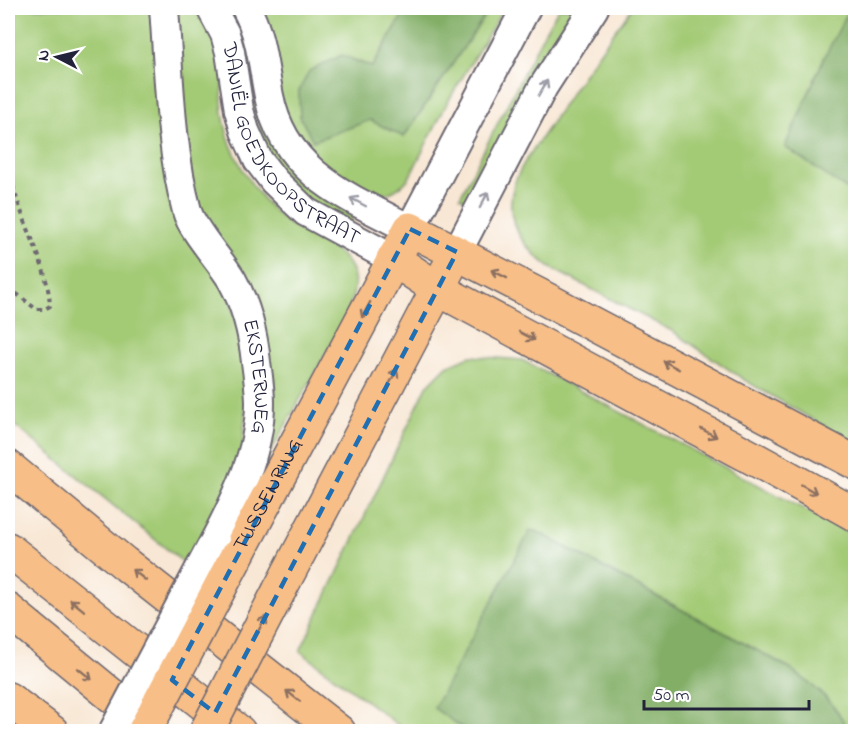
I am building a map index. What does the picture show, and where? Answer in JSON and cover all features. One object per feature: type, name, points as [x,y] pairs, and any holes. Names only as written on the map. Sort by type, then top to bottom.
[{"type":"highway","name":"TUSSENRING","points":[[144,732],[225,549],[410,229]]},
{"type":"highway","points":[[410,229],[855,463]]},
{"type":"highway","points":[[206,732],[457,252]]},
{"type":"highway","points":[[393,258],[438,289],[855,515]]},
{"type":"highway","points":[[8,467],[124,563],[339,732]]},
{"type":"highway","points":[[8,549],[239,732]]},
{"type":"highway","points":[[8,610],[155,732]]},
{"type":"highway","points":[[8,699],[52,732]]},
{"type":"street","name":"EKSTERWEG","points":[[113,732],[225,549],[232,508],[250,464],[257,435],[260,403],[254,338],[244,305],[232,279],[188,215],[178,172],[164,8]]},
{"type":"street","name":"DANIËL GOEDKOOPSTRAAT","points":[[212,8],[225,34],[239,110],[245,132],[258,160],[274,181],[306,212],[393,258]]},
{"type":"street","name":"DANIËL GOEDKOOPSTRAAT","points":[[246,8],[253,20],[259,40],[269,98],[277,123],[289,147],[304,166],[322,182],[410,229]]},
{"type":"street","points":[[410,229],[526,8]]},
{"type":"street","points":[[457,252],[543,87],[594,8]]},
{"type":"path","points":[[8,72],[13,8]]},
{"type":"path","points":[[8,141],[9,165],[15,194],[43,269],[50,306],[45,309],[36,309],[8,287]]},
{"type":"highlighted area","points":[[410,229],[457,252],[215,713],[172,680]]},
{"type":"green space","points":[[8,8],[153,8],[167,153],[229,296],[249,364],[242,456],[189,567],[8,420]]},
{"type":"green space","points":[[173,8],[204,8],[223,57],[222,100],[228,137],[250,181],[283,219],[343,257],[349,264],[354,278],[353,295],[346,317],[254,482],[270,400],[197,204],[186,152]]},
{"type":"green space","points":[[224,8],[239,8],[258,87],[357,210],[348,227],[315,209],[267,161]]},
{"type":"green space","points":[[253,8],[407,8],[372,67],[299,91],[300,117],[313,141],[370,120],[404,137],[490,8],[504,8],[447,103],[409,178],[394,191],[376,195],[363,194],[294,142]]},
{"type":"green space","points":[[407,8],[490,8],[404,137],[370,120],[313,141],[300,117],[299,91],[309,71],[342,55],[372,67]]},
{"type":"green space","points":[[559,8],[577,8],[522,103],[470,203],[460,197]]},
{"type":"green space","points":[[632,8],[850,8],[824,58],[785,147],[855,195],[855,444],[746,381],[672,331],[549,267],[534,254],[517,231],[513,222],[511,202],[512,191],[520,171],[580,80]]},
{"type":"green space","points":[[850,8],[856,8],[855,195],[785,147],[824,58]]},
{"type":"green space","points":[[470,356],[522,360],[855,536],[855,731],[848,731],[830,702],[786,666],[536,531],[530,532],[434,708],[467,731],[406,731],[300,651],[427,386],[447,366]]},
{"type":"green space","points":[[530,531],[536,531],[786,666],[830,702],[848,731],[467,731],[434,708]]}]
